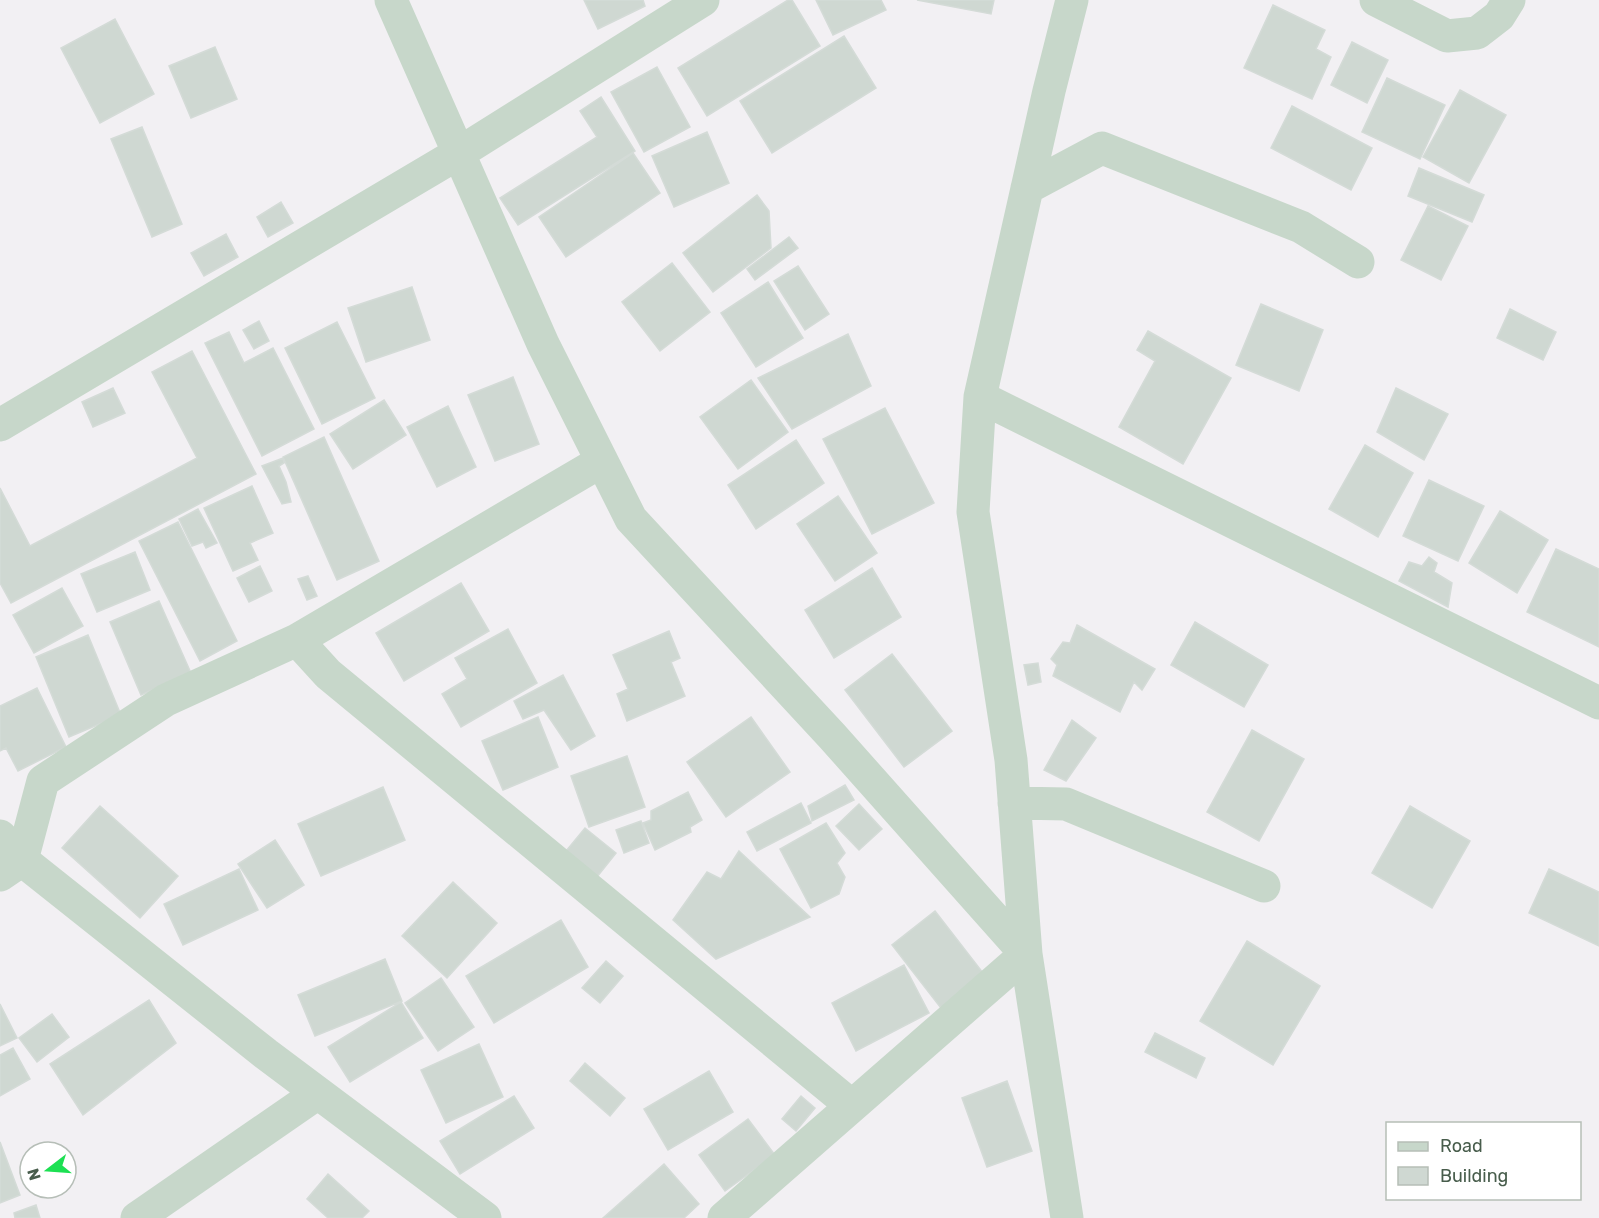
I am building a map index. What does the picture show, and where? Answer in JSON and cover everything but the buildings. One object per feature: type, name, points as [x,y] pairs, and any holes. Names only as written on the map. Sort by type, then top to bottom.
[{"type":"street","points":[[391,0],[543,344],[631,519],[832,736],[1026,954]]},
{"type":"street","points":[[0,425],[459,153],[703,0]]},
{"type":"street","points":[[1067,1218],[1026,954],[1011,760],[973,512],[980,397],[1072,0]]},
{"type":"street","points":[[1376,0],[1447,36],[1477,33],[1499,16],[1509,0]]},
{"type":"street","points":[[1027,188],[1102,148],[1301,227],[1358,262]]},
{"type":"street","points":[[980,397],[1599,703]]},
{"type":"street","points":[[11,867],[43,781],[166,700],[297,640],[602,460]]},
{"type":"street","points":[[297,640],[328,674],[852,1106]]},
{"type":"street","points":[[1014,803],[1065,804],[1264,886]]},
{"type":"street","points":[[0,836],[11,867],[485,1218]]},
{"type":"street","points":[[724,1218],[1026,954]]},
{"type":"street","points":[[137,1218],[318,1093]]}]
